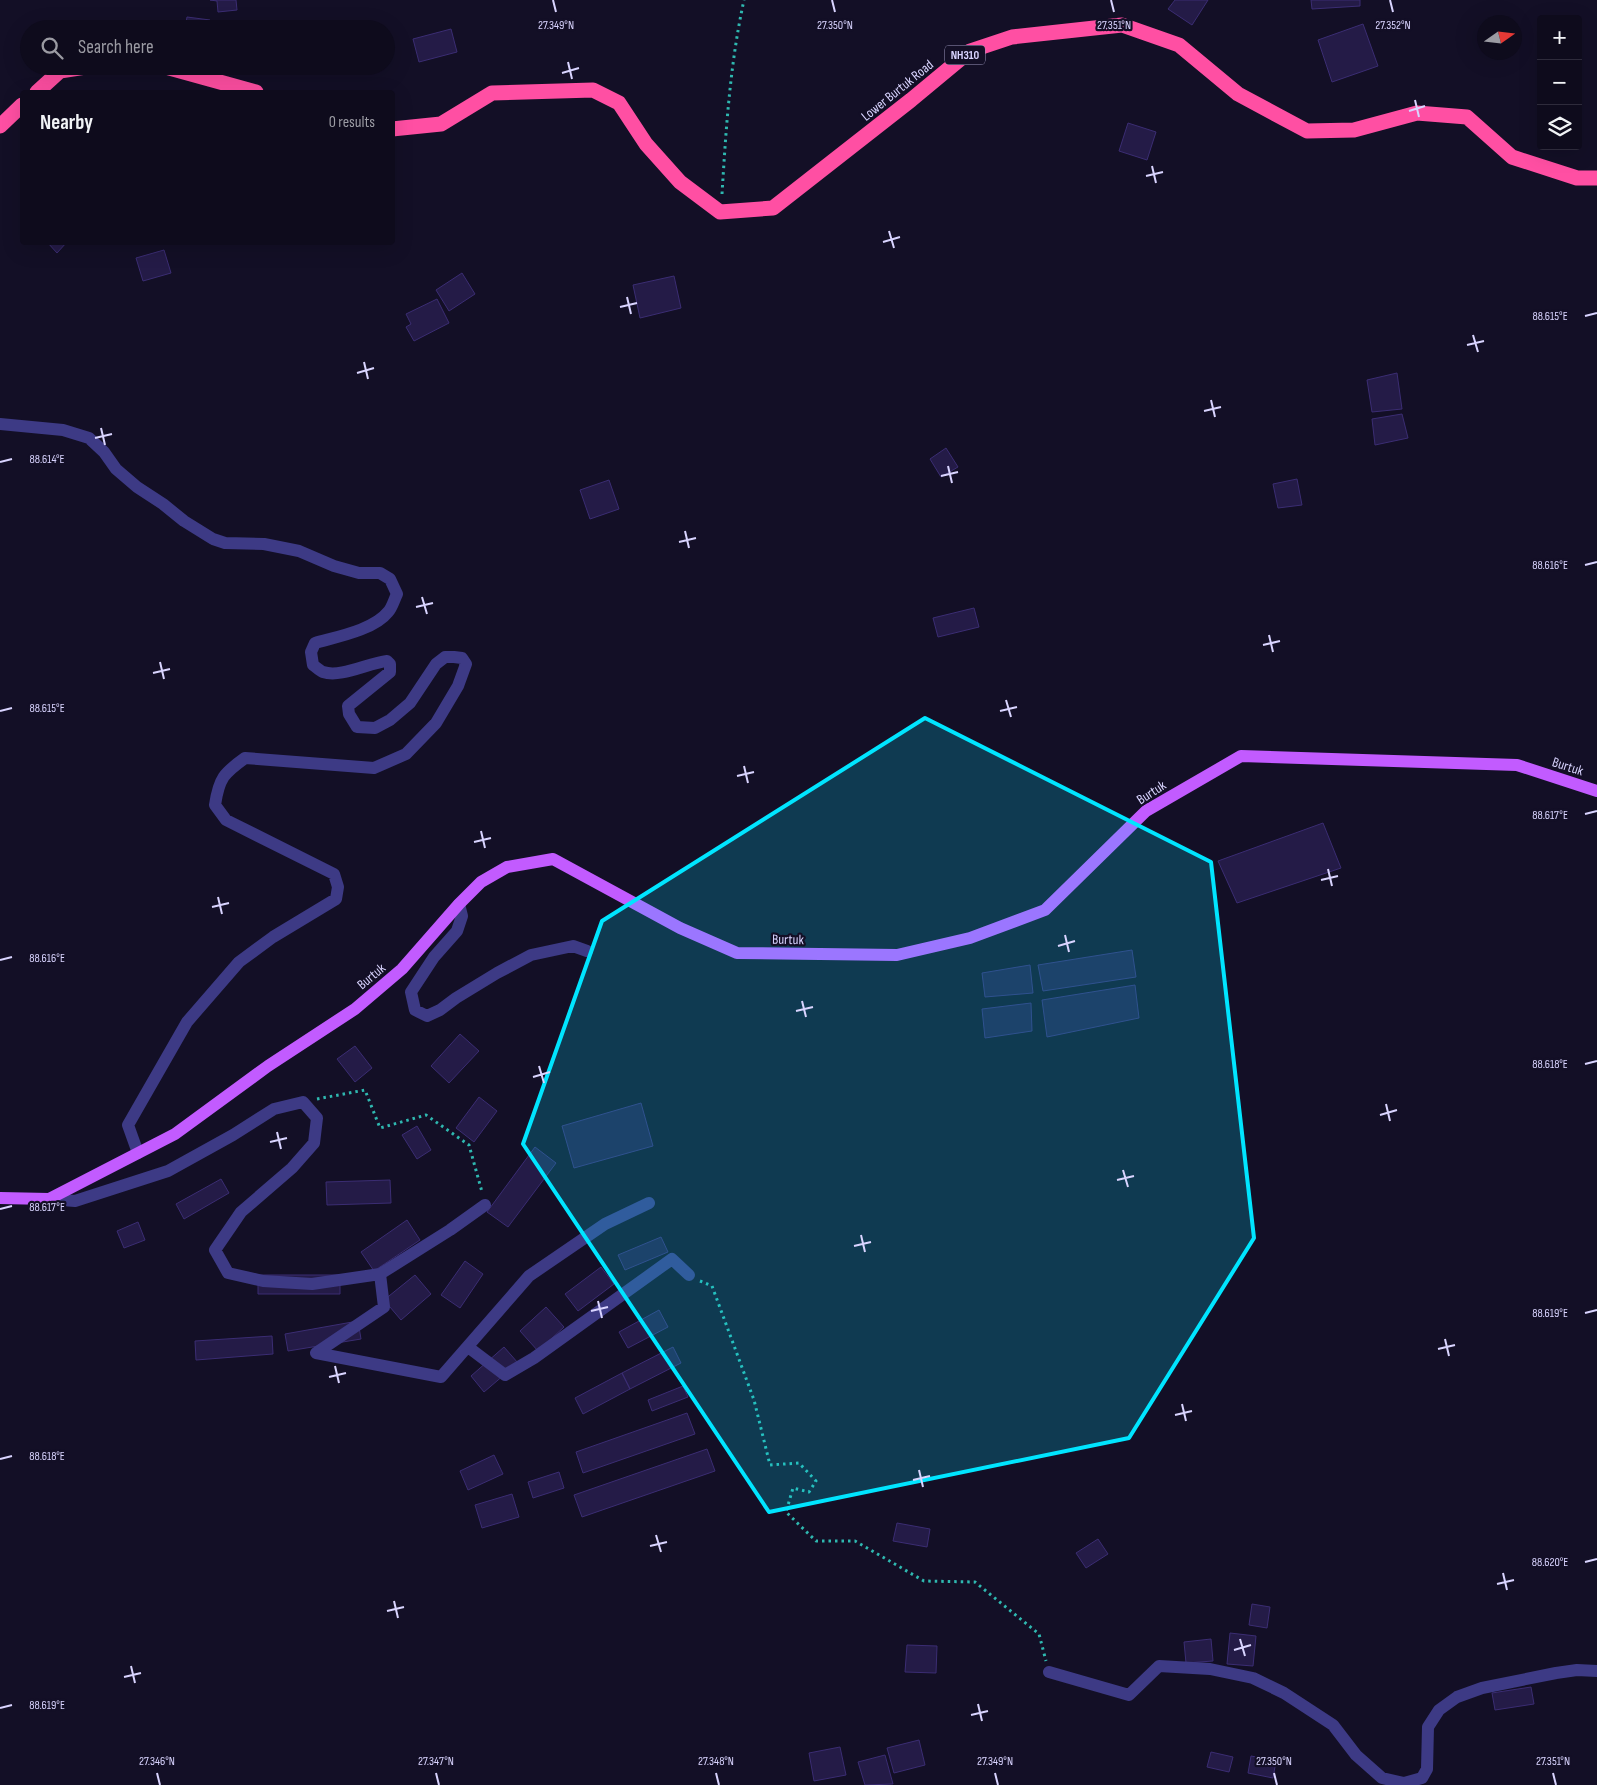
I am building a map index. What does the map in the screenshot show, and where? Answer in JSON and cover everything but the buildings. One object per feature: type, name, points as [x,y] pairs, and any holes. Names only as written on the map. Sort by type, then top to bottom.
[{"type":"highway","name":"Lower Burtuk Road","points":[[720,212],[773,208],[911,100],[970,51],[1012,37],[1122,25],[1179,45],[1238,94],[1307,131],[1354,130],[1417,113],[1467,117],[1512,157],[1577,178],[1597,178]]},
{"type":"highway","points":[[39,90],[56,75]]},
{"type":"highway","points":[[195,75],[249,90]]},
{"type":"highway","points":[[395,129],[441,124],[492,93],[593,90],[619,103],[646,144],[680,182],[720,212]]},
{"type":"highway","points":[[0,126],[20,107]]},
{"type":"main road","name":"Burtuk","points":[[48,1199],[175,1134],[268,1066],[355,1009],[402,969],[481,882],[507,866],[553,859],[680,928],[737,953],[897,956],[970,938],[1045,910],[1146,811],[1241,756],[1517,765],[1597,791]]},
{"type":"main road","points":[[0,1198],[48,1199]]},
{"type":"street","points":[[0,424],[63,430],[89,438],[104,452],[116,469],[137,487],[184,521],[213,539],[225,543],[264,544],[299,551],[350,571],[380,573],[390,578],[396,594],[389,612],[378,621],[360,629],[315,644],[311,652],[313,665],[322,672],[338,674],[377,662],[387,661],[390,664],[390,672],[385,677],[348,706],[349,714],[357,727],[375,728],[390,720],[410,703],[436,664],[445,657],[462,658],[466,664],[458,686],[436,723],[406,754],[398,758],[374,768],[245,758],[228,770],[217,789],[216,805],[226,820],[334,874],[338,887],[336,899],[273,937],[239,962],[187,1022],[128,1125],[138,1154]]},
{"type":"street","points":[[459,904],[462,916],[458,932],[434,958],[411,992],[415,1010],[428,1016],[497,973],[531,955],[574,946],[587,951]]},
{"type":"street","points":[[48,1199],[74,1201],[168,1171],[233,1135],[274,1109],[303,1102],[317,1118],[314,1143],[292,1168],[241,1212],[215,1250],[228,1273],[263,1281],[312,1284],[380,1274],[450,1230],[485,1205]]},
{"type":"street","points":[[380,1274],[384,1308],[316,1353],[441,1377],[529,1276],[605,1224],[649,1203]]},
{"type":"street","points":[[468,1347],[505,1375],[534,1358],[672,1259],[688,1275]]},
{"type":"street","points":[[1049,1672],[1129,1695],[1159,1666],[1210,1670],[1253,1678],[1284,1692],[1333,1725],[1356,1755],[1382,1778],[1404,1783],[1422,1778],[1428,1769],[1428,1728],[1440,1710],[1457,1697],[1482,1688],[1556,1673],[1577,1670],[1597,1671]]},
{"type":"path","points":[[720,212],[728,106],[738,29],[744,0]]},
{"type":"path","points":[[303,1102],[365,1090],[380,1128],[426,1115],[469,1145],[485,1205]]},
{"type":"path","points":[[688,1275],[712,1286],[754,1400],[770,1464],[799,1463],[816,1481],[809,1492],[793,1488],[786,1512],[816,1541],[855,1541],[924,1580],[975,1582],[1039,1634],[1049,1672]]},
{"type":"highlighted area","points":[[925,718],[1211,862],[1254,1238],[1129,1438],[769,1512],[523,1144],[602,921]]}]
